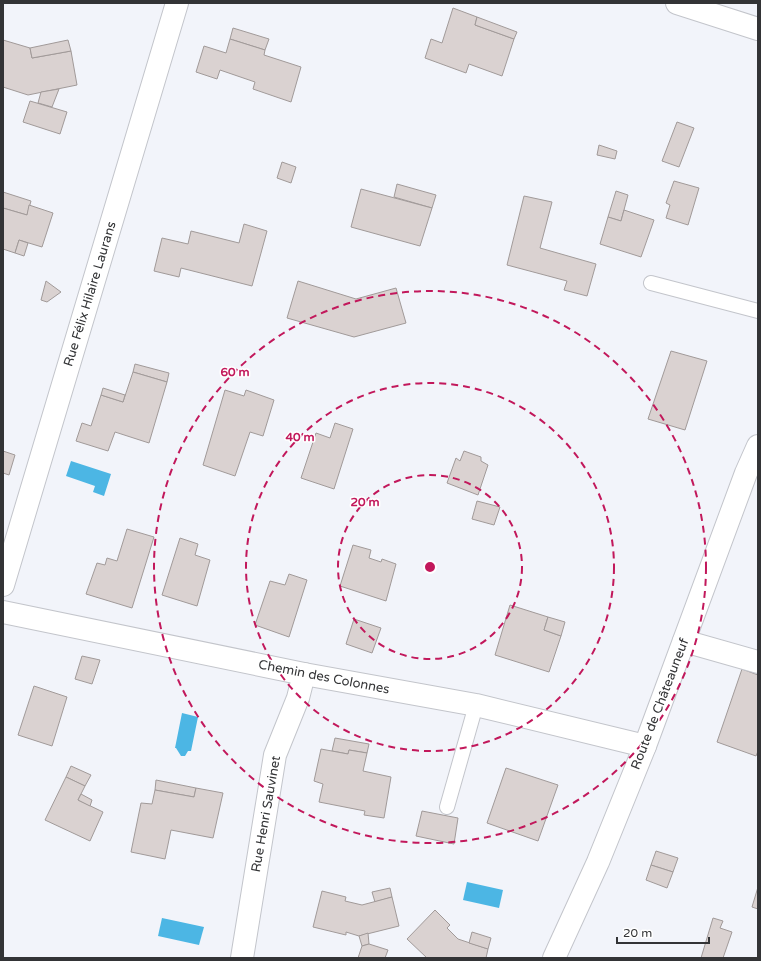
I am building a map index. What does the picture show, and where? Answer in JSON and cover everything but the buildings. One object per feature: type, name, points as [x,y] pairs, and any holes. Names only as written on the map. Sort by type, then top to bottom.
[{"type":"street","name":"Rue Félix Hilaire Laurans","points":[[3,585],[177,3]]},
{"type":"street","points":[[677,3],[758,29]]},
{"type":"street","name":"Route de Châteauneuf","points":[[554,958],[598,862],[645,746],[746,473],[758,446]]},
{"type":"street","name":"Chemin des Colonnes","points":[[3,612],[304,674],[476,705],[645,746]]},
{"type":"street","points":[[684,641],[758,662]]},
{"type":"street","name":"Rue Henri Sauvinet","points":[[242,958],[275,755],[298,698],[304,674]]},
{"type":"lane","points":[[651,283],[758,311]]},
{"type":"lane","points":[[447,807],[476,705]]},
{"type":"water","points":[[71,461],[111,474],[104,496],[93,492],[95,486],[66,476]]},
{"type":"water","points":[[182,713],[198,717],[191,751],[188,751],[185,756],[181,756],[175,748]]},
{"type":"water","points":[[467,882],[503,890],[499,908],[463,900]]},
{"type":"water","points":[[162,918],[204,927],[199,945],[158,936]]}]
